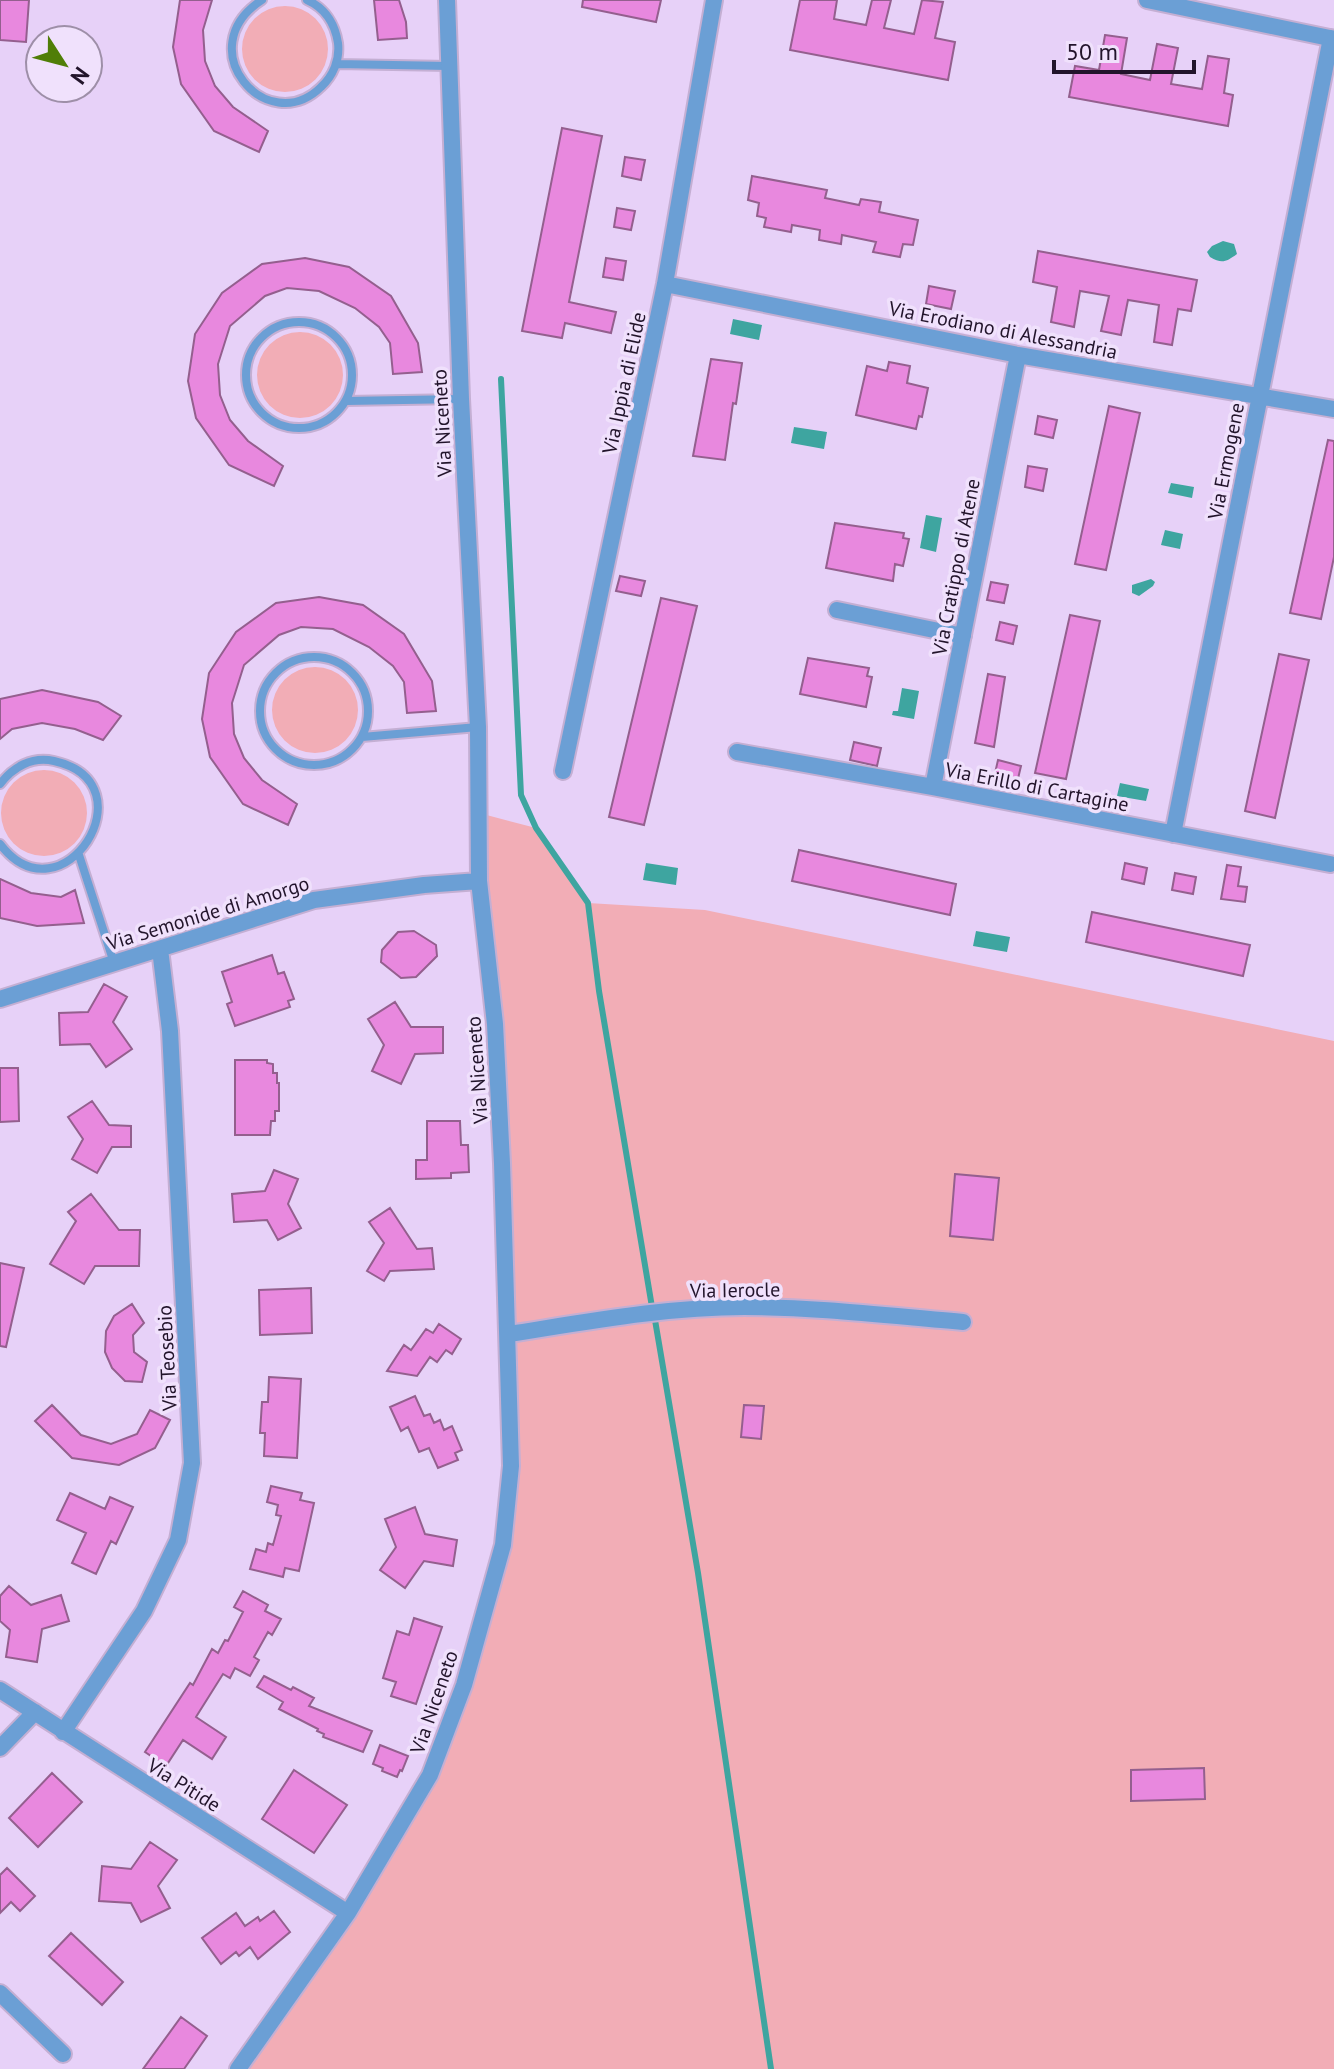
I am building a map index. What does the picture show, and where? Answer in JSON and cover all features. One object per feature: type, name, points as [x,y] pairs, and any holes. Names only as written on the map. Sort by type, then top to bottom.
[{"type":"street","name":"Via Niceneto","points":[[238,2069],[348,1913],[430,1775],[464,1685],[483,1619],[503,1545],[508,1498],[511,1466],[509,1334],[495,1024],[479,881],[478,727],[461,399],[447,0]]},
{"type":"street","name":"Via Ippia di Elide","points":[[563,771],[665,284],[714,0]]},
{"type":"street","points":[[1147,0],[1332,39]]},
{"type":"street","name":"Via Ermogene","points":[[1173,834],[1259,397],[1327,97],[1332,39]]},
{"type":"street","name":"Via Erodiano di Alessandria","points":[[665,284],[1018,355],[1334,409]]},
{"type":"street","name":"Via Cratippo di Atene","points":[[933,787],[1018,355]]},
{"type":"street","points":[[837,610],[963,636]]},
{"type":"street","name":"Via Erillo di Cartagine","points":[[737,752],[1330,864]]},
{"type":"street","name":"Via Semonide di Amorgo","points":[[0,999],[314,900],[479,881]]},
{"type":"street","name":"Via Teosebio","points":[[63,1732],[144,1611],[165,1569],[178,1540],[192,1463],[170,1031],[160,949]]},
{"type":"street","name":"Via Ierocle","points":[[509,1334],[625,1316],[742,1307],[823,1310],[963,1322]]},
{"type":"street","name":"Via Pitide","points":[[0,1690],[348,1913]]},
{"type":"street","points":[[0,1748],[35,1712]]},
{"type":"street","points":[[0,1993],[63,2054]]},
{"type":"lane","points":[[262,0],[238,22],[232,39],[232,57],[237,74],[248,89],[281,103],[299,101],[315,93],[328,80],[337,64],[339,47],[336,30],[327,15],[307,0]]},
{"type":"lane","points":[[337,64],[449,66]]},
{"type":"lane","points":[[293,321],[310,322],[326,328],[339,338],[349,352],[353,368],[352,385],[346,401],[335,416],[318,425],[300,429],[282,426],[265,417],[253,403],[246,385],[246,366],[252,349],[263,335],[293,321]]},
{"type":"lane","points":[[346,401],[461,399]]},
{"type":"lane","points":[[362,737],[367,721],[366,696],[354,674],[341,664],[325,658],[308,657],[278,671],[267,685],[261,703],[262,721],[268,739],[280,753],[296,762],[315,765],[333,762],[350,752],[362,737],[478,727]]},
{"type":"lane","points":[[0,784],[14,769],[30,761],[48,760],[66,764],[81,774],[92,788],[98,805],[97,824],[91,841],[79,855],[64,864],[47,867],[30,865],[14,858],[0,844]]},
{"type":"lane","points":[[79,855],[114,963]]},
{"type":"shaded area","points":[[285,6],[302,9],[316,18],[325,32],[328,49],[325,66],[316,80],[302,89],[285,92],[268,89],[254,80],[245,66],[242,49],[245,32],[254,18],[268,9]]},
{"type":"shaded area","points":[[1223,241],[1234,244],[1237,254],[1224,261],[1210,257],[1207,252]]},
{"type":"shaded area","points":[[733,319],[762,325],[759,340],[730,334]]},
{"type":"shaded area","points":[[300,332],[317,335],[331,344],[340,358],[343,375],[340,392],[331,406],[317,415],[300,418],[283,415],[269,406],[260,392],[257,375],[260,358],[269,344],[283,335]]},
{"type":"shaded area","points":[[794,427],[827,432],[824,449],[791,443]]},
{"type":"shaded area","points":[[1171,483],[1194,487],[1192,498],[1168,493]]},
{"type":"shaded area","points":[[926,515],[942,518],[936,552],[920,548]]},
{"type":"shaded area","points":[[1165,530],[1183,534],[1180,549],[1161,545]]},
{"type":"shaded area","points":[[1151,579],[1155,582],[1153,586],[1139,596],[1132,593],[1132,585]]},
{"type":"shaded area","points":[[315,667],[332,670],[346,679],[355,693],[358,710],[355,727],[346,741],[332,750],[315,753],[298,750],[284,741],[275,727],[272,710],[275,693],[284,679],[298,670]]},
{"type":"shaded area","points":[[902,688],[919,691],[914,719],[892,715],[893,711],[898,711]]},
{"type":"shaded area","points":[[44,770],[61,773],[75,782],[84,796],[87,813],[84,830],[75,844],[61,853],[44,856],[27,853],[13,844],[4,830],[1,813],[4,796],[13,782],[27,773]]},
{"type":"shaded area","points":[[1120,783],[1149,789],[1146,801],[1117,796]]},
{"type":"shaded area","points":[[479,813],[536,828],[588,903],[705,910],[1334,1041],[1334,2069],[238,2069],[430,1775],[483,1619],[511,1466]]},
{"type":"shaded area","points":[[646,863],[678,868],[676,885],[643,880]]},
{"type":"shaded area","points":[[976,931],[1010,937],[1007,952],[973,946]]},
{"type":"building","points":[[0,0],[29,0],[24,42],[0,40]]},
{"type":"building","points":[[180,0],[212,0],[203,30],[205,61],[215,86],[233,107],[268,131],[259,152],[214,131],[181,84],[173,47]]},
{"type":"building","points":[[374,0],[399,0],[407,38],[378,40]]},
{"type":"building","points":[[583,0],[661,0],[656,22],[582,7]]},
{"type":"building","points":[[800,0],[837,0],[834,19],[866,25],[872,0],[891,0],[884,28],[914,34],[922,0],[943,2],[935,38],[955,42],[948,80],[790,50]]},
{"type":"building","points":[[1105,35],[1127,38],[1121,74],[1150,80],[1157,44],[1178,48],[1171,84],[1202,89],[1208,56],[1229,59],[1224,93],[1233,95],[1228,126],[1069,97],[1075,66],[1099,70]]},
{"type":"building","points":[[562,128],[602,136],[569,302],[616,312],[611,333],[565,323],[562,338],[522,331]]},
{"type":"building","points":[[625,157],[645,160],[641,180],[622,176]]},
{"type":"building","points":[[752,176],[827,190],[825,198],[859,205],[861,199],[881,202],[879,212],[918,220],[913,245],[903,244],[900,257],[873,252],[876,242],[842,235],[841,244],[819,240],[820,230],[792,225],[791,232],[764,227],[766,218],[757,216],[759,203],[748,200]]},
{"type":"building","points":[[617,208],[635,211],[631,230],[614,227]]},
{"type":"building","points":[[1038,251],[1197,280],[1191,311],[1178,309],[1172,345],[1154,342],[1159,305],[1128,300],[1121,335],[1101,331],[1109,296],[1080,291],[1074,327],[1051,322],[1057,287],[1033,282]]},
{"type":"building","points":[[305,258],[349,267],[391,296],[418,343],[422,372],[393,374],[390,343],[379,327],[355,308],[319,291],[287,288],[265,296],[230,326],[218,364],[220,395],[230,420],[248,441],[283,466],[274,486],[229,465],[196,418],[188,381],[195,334],[222,293],[262,264]]},
{"type":"building","points":[[606,258],[626,261],[623,280],[603,277]]},
{"type":"building","points":[[929,286],[955,291],[951,309],[926,304]]},
{"type":"building","points":[[711,359],[742,363],[725,460],[693,456]]},
{"type":"building","points":[[889,362],[910,366],[907,383],[928,388],[916,429],[856,415],[867,366],[887,371]]},
{"type":"building","points":[[1109,406],[1140,413],[1106,570],[1075,564]]},
{"type":"building","points":[[1038,416],[1057,420],[1053,438],[1035,434]]},
{"type":"building","points":[[1328,440],[1334,441],[1334,557],[1321,619],[1290,613]]},
{"type":"building","points":[[1028,466],[1047,469],[1043,491],[1025,487]]},
{"type":"building","points":[[835,523],[904,533],[903,538],[909,539],[903,566],[895,564],[893,581],[826,568]]},
{"type":"building","points":[[620,576],[645,581],[641,596],[616,591]]},
{"type":"building","points":[[991,582],[1008,585],[1004,603],[987,600]]},
{"type":"building","points":[[319,597],[363,605],[404,634],[432,681],[436,711],[407,713],[404,682],[393,666],[369,647],[333,629],[301,627],[279,635],[244,665],[232,703],[234,734],[244,758],[262,780],[297,804],[288,825],[243,804],[210,757],[202,719],[209,673],[236,632],[276,603]]},
{"type":"building","points":[[661,598],[697,606],[644,825],[609,817]]},
{"type":"building","points":[[1070,615],[1100,621],[1066,779],[1035,773]]},
{"type":"building","points":[[1000,622],[1017,626],[1013,644],[996,640]]},
{"type":"building","points":[[1279,654],[1309,660],[1275,818],[1245,811]]},
{"type":"building","points":[[808,658],[869,668],[867,676],[872,677],[866,707],[800,694]]},
{"type":"building","points":[[988,674],[1005,677],[994,747],[975,743]]},
{"type":"building","points":[[42,690],[98,702],[121,716],[103,740],[75,729],[42,723],[12,729],[0,739],[0,699]]},
{"type":"building","points":[[854,742],[881,748],[877,766],[850,760]]},
{"type":"building","points":[[998,760],[1021,766],[1016,787],[993,782]]},
{"type":"building","points":[[799,850],[956,884],[950,915],[792,881]]},
{"type":"building","points":[[1125,863],[1147,868],[1144,884],[1122,879]]},
{"type":"building","points":[[1227,865],[1241,867],[1238,886],[1247,887],[1245,902],[1221,899]]},
{"type":"building","points":[[1175,873],[1196,877],[1193,894],[1172,890]]},
{"type":"building","points":[[0,879],[31,893],[61,897],[75,890],[84,923],[37,926],[0,918]]},
{"type":"building","points":[[1092,912],[1250,945],[1243,976],[1086,942]]},
{"type":"building","points":[[414,931],[436,945],[437,956],[416,977],[401,978],[381,962],[382,950],[398,932]]},
{"type":"building","points":[[272,955],[278,974],[284,972],[294,999],[288,1001],[290,1007],[235,1026],[227,1004],[232,1002],[222,972]]},
{"type":"building","points":[[104,984],[127,997],[113,1022],[132,1049],[106,1067],[90,1044],[60,1045],[59,1013],[88,1012]]},
{"type":"building","points":[[395,1002],[411,1027],[443,1027],[443,1053],[415,1054],[401,1084],[372,1071],[384,1045],[368,1019]]},
{"type":"building","points":[[235,1060],[267,1060],[267,1063],[273,1064],[273,1073],[277,1073],[279,1083],[279,1111],[275,1111],[275,1121],[271,1121],[270,1135],[235,1135]]},
{"type":"building","points":[[0,1068],[18,1068],[19,1121],[0,1122]]},
{"type":"building","points":[[92,1101],[109,1125],[131,1126],[131,1147],[112,1147],[97,1173],[72,1159],[83,1139],[68,1117]]},
{"type":"building","points":[[427,1121],[460,1121],[461,1145],[468,1145],[469,1172],[451,1173],[451,1178],[416,1179],[416,1160],[427,1160]]},
{"type":"building","points":[[274,1170],[298,1179],[288,1204],[301,1228],[278,1240],[267,1220],[234,1222],[232,1194],[265,1191]]},
{"type":"building","points":[[955,1174],[999,1178],[993,1240],[950,1236]]},
{"type":"building","points":[[91,1194],[119,1230],[140,1230],[139,1266],[95,1266],[84,1284],[50,1264],[76,1221],[68,1212]]},
{"type":"building","points":[[390,1208],[417,1249],[432,1248],[434,1269],[390,1271],[384,1281],[367,1271],[384,1243],[369,1222]]},
{"type":"building","points":[[0,1263],[24,1268],[6,1347],[0,1346]]},
{"type":"building","points":[[311,1288],[312,1333],[260,1335],[259,1290]]},
{"type":"building","points":[[132,1304],[144,1323],[133,1335],[134,1352],[147,1362],[142,1382],[125,1381],[112,1368],[105,1352],[106,1331],[114,1316]]},
{"type":"building","points":[[439,1324],[461,1339],[452,1354],[446,1350],[437,1362],[430,1357],[417,1376],[387,1371],[404,1345],[411,1350],[426,1329],[433,1333]]},
{"type":"building","points":[[269,1377],[301,1379],[297,1458],[264,1456],[265,1433],[260,1433],[262,1402],[268,1402]]},
{"type":"building","points":[[415,1396],[424,1416],[430,1414],[434,1423],[440,1420],[444,1430],[452,1426],[462,1450],[455,1453],[458,1460],[438,1468],[429,1448],[419,1452],[408,1427],[401,1431],[390,1407]]},
{"type":"building","points":[[52,1405],[81,1435],[111,1444],[137,1434],[150,1410],[170,1420],[155,1448],[119,1465],[72,1458],[35,1421]]},
{"type":"building","points":[[744,1405],[764,1406],[761,1439],[741,1437]]},
{"type":"building","points":[[271,1486],[302,1493],[300,1500],[314,1503],[299,1571],[285,1568],[283,1577],[250,1569],[256,1549],[266,1552],[268,1543],[273,1545],[281,1516],[276,1515],[278,1505],[267,1502]]},
{"type":"building","points":[[70,1493],[105,1509],[110,1497],[133,1507],[116,1544],[111,1541],[96,1574],[72,1563],[86,1533],[57,1520]]},
{"type":"building","points":[[415,1507],[425,1534],[457,1540],[453,1566],[424,1561],[405,1588],[380,1570],[396,1547],[385,1519]]},
{"type":"building","points":[[9,1586],[31,1605],[61,1595],[69,1621],[42,1629],[37,1662],[6,1657],[10,1630],[0,1621],[0,1596]]},
{"type":"building","points":[[243,1591],[268,1605],[265,1611],[281,1619],[272,1635],[268,1632],[254,1657],[259,1660],[250,1676],[235,1668],[230,1678],[223,1674],[196,1717],[226,1737],[212,1759],[183,1740],[166,1766],[145,1752],[190,1683],[193,1685],[212,1649],[218,1653],[225,1640],[228,1641],[243,1612],[234,1607]]},
{"type":"building","points":[[414,1618],[442,1627],[416,1704],[391,1696],[396,1682],[383,1678],[397,1631],[409,1635]]},
{"type":"building","points":[[264,1676],[314,1698],[309,1706],[372,1731],[363,1752],[323,1737],[324,1734],[318,1729],[279,1709],[283,1702],[257,1687]]},
{"type":"building","points":[[380,1745],[408,1756],[397,1777],[373,1764]]},
{"type":"building","points":[[1204,1768],[1205,1799],[1131,1801],[1131,1770]]},
{"type":"building","points":[[294,1770],[347,1805],[314,1853],[262,1819]]},
{"type":"building","points":[[52,1773],[82,1802],[38,1847],[9,1818]]},
{"type":"building","points":[[150,1842],[177,1860],[158,1886],[170,1908],[141,1922],[131,1903],[99,1901],[102,1866],[131,1869]]},
{"type":"building","points":[[7,1868],[35,1896],[20,1911],[11,1902],[0,1913],[0,1875]]},
{"type":"building","points":[[274,1911],[290,1932],[258,1959],[250,1947],[239,1956],[236,1952],[221,1964],[202,1938],[236,1913],[245,1926],[258,1917],[260,1921]]},
{"type":"building","points":[[71,1933],[123,1982],[102,2005],[49,1956]]},
{"type":"building","points":[[181,2017],[207,2036],[184,2069],[143,2069]]},
{"type":"waterway","points":[[501,379],[521,795],[536,828],[588,903],[599,991],[652,1307]]},
{"type":"waterway","points":[[655,1320],[698,1573],[771,2069]]}]
